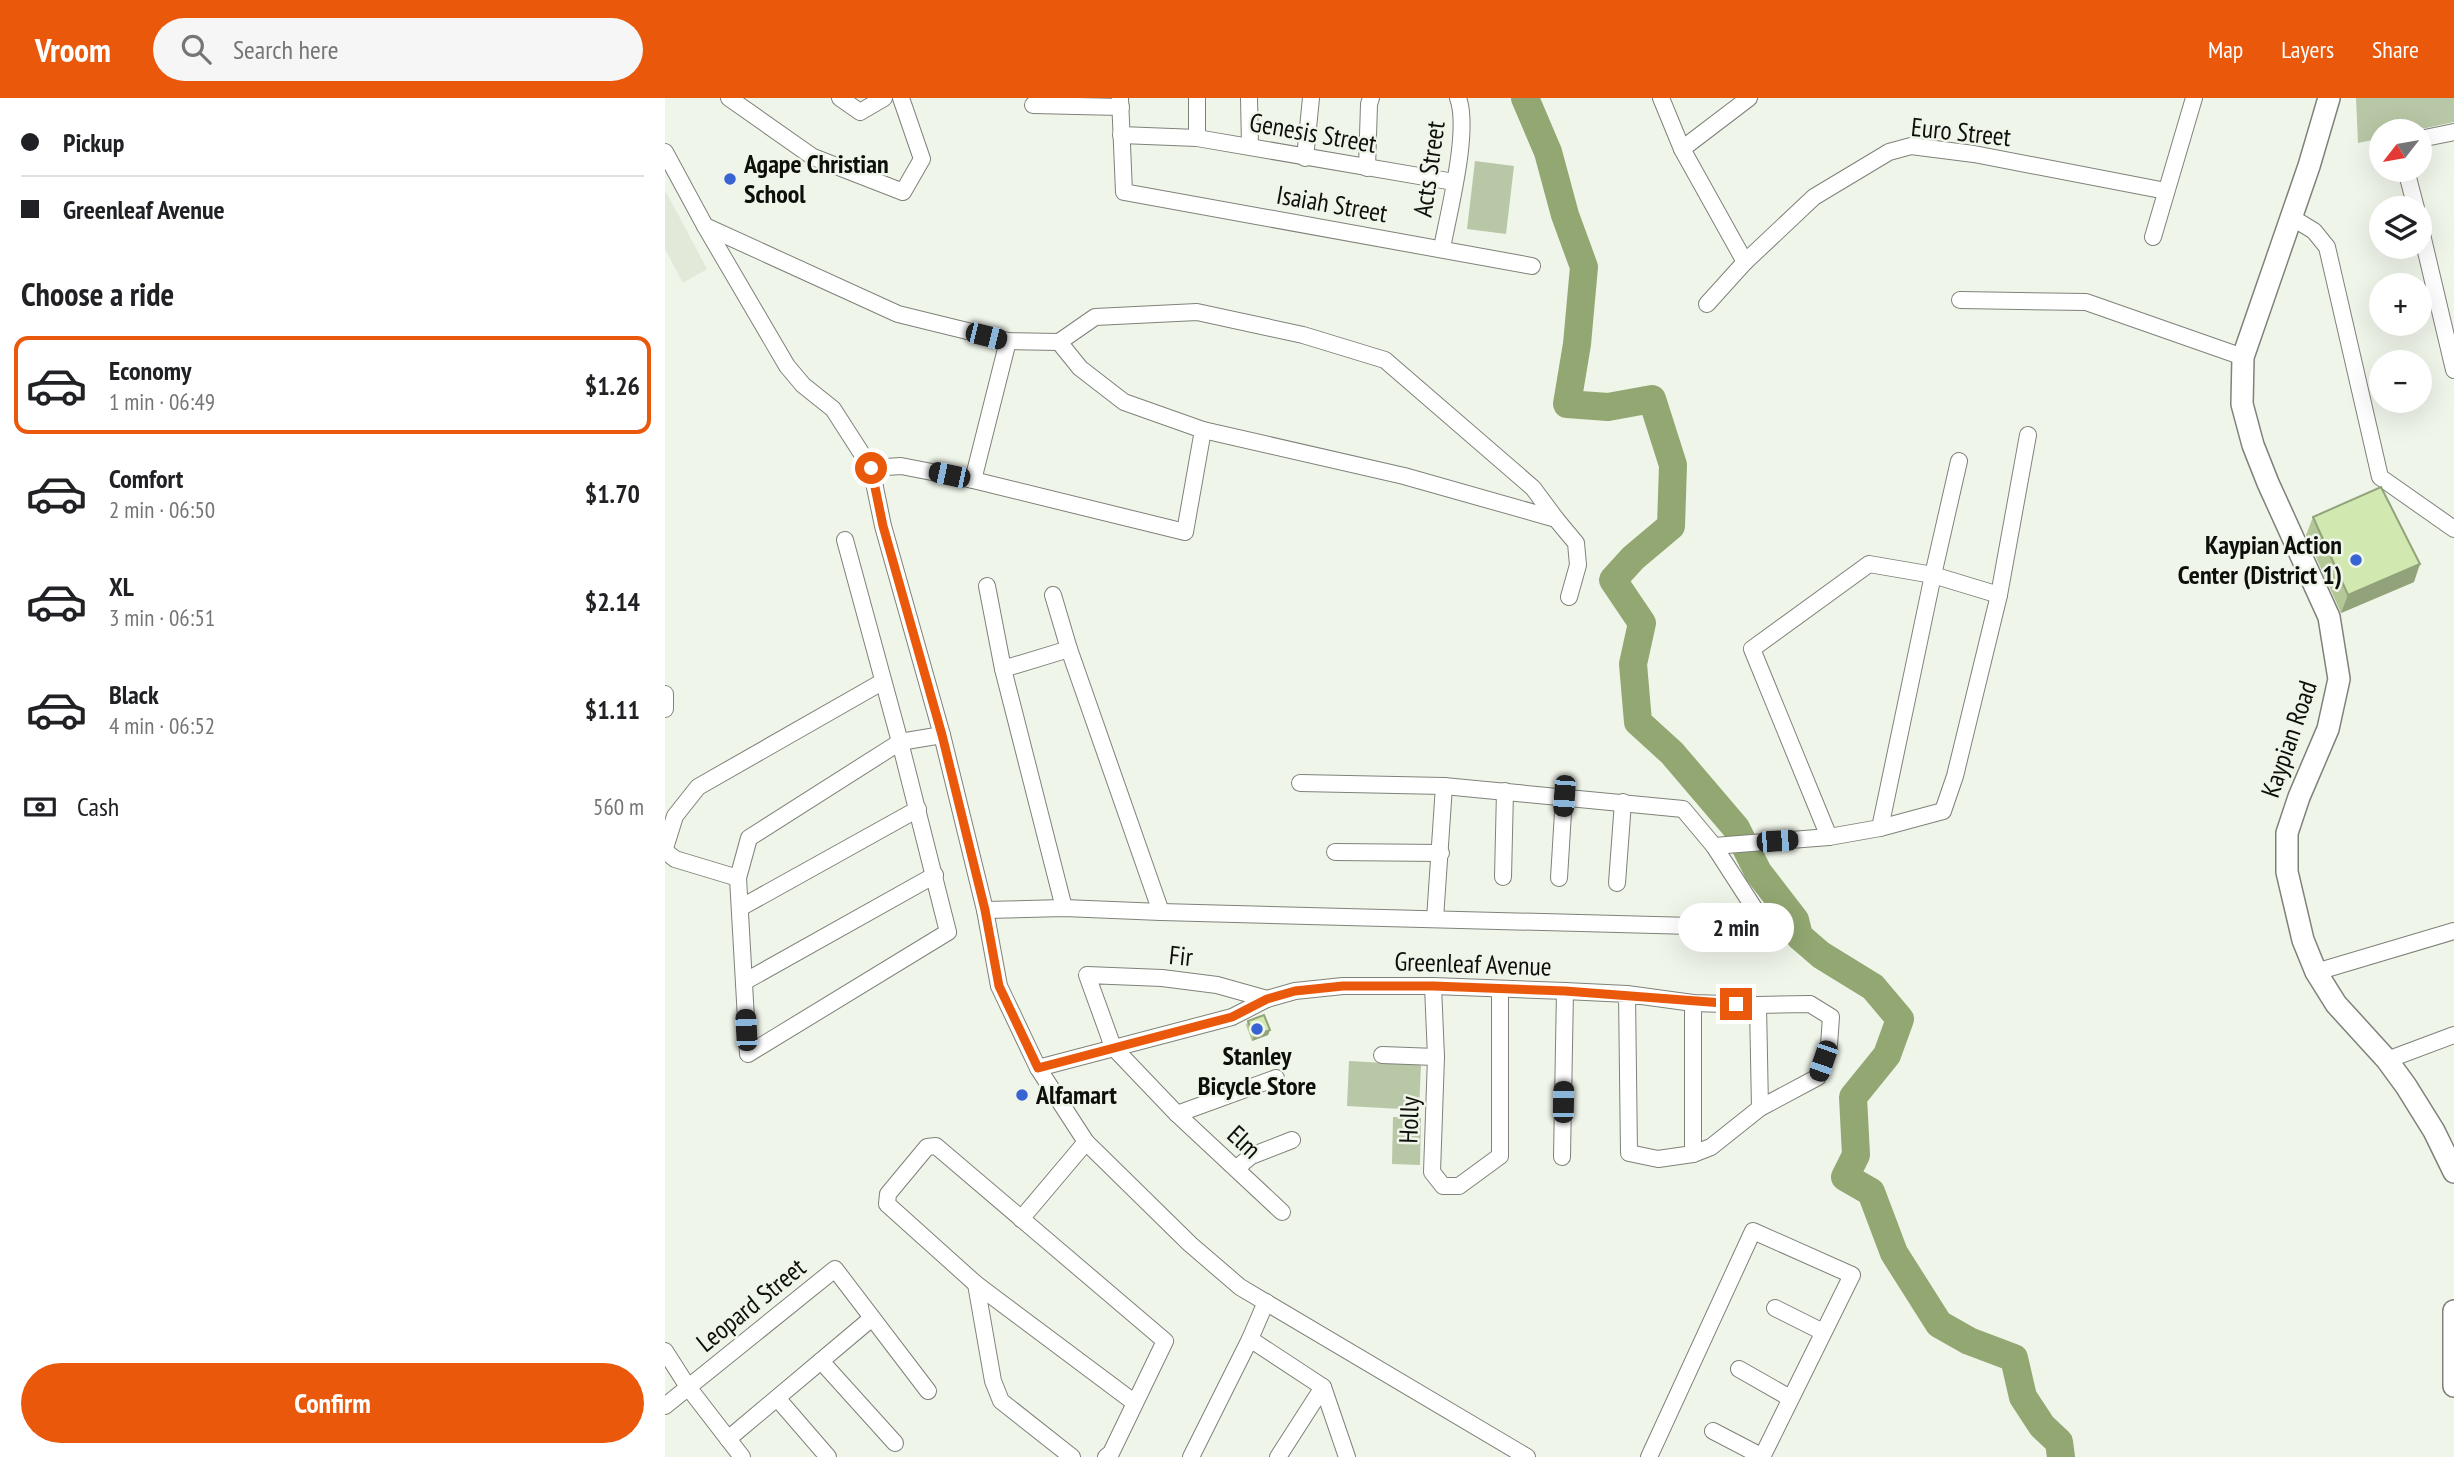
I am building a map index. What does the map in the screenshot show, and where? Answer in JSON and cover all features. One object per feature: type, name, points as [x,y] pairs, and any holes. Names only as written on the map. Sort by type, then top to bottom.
[{"type":"main road","name":"Kaypian Road","points":[[2329,98],[2309,166],[2243,357],[2242,404],[2253,445],[2329,617],[2339,679],[2328,729],[2287,833],[2287,872],[2303,940],[2315,972],[2336,1004],[2387,1060],[2434,1131],[2454,1172]]},
{"type":"main road","points":[[2454,1311],[2454,1386]]},
{"type":"street","points":[[729,98],[813,157],[903,192],[922,159],[901,98]]},
{"type":"street","points":[[840,98],[860,112],[884,98]]},
{"type":"street","points":[[1197,98],[1197,138]]},
{"type":"street","points":[[1248,98],[1250,146]]},
{"type":"street","points":[[1305,158],[1311,98]]},
{"type":"street","points":[[1367,168],[1371,98]]},
{"type":"street","name":"Acts Street","points":[[1442,248],[1462,137],[1462,109],[1458,98]]},
{"type":"street","points":[[1661,98],[1682,149],[1745,262]]},
{"type":"street","points":[[1682,149],[1749,98]]},
{"type":"street","points":[[2153,237],[2194,98]]},
{"type":"street","points":[[1033,104],[1121,103],[1121,135]]},
{"type":"street","points":[[2433,136],[2454,132]]},
{"type":"street","name":"Genesis Street","points":[[1121,135],[1197,138],[1454,182]]},
{"type":"street","name":"Isaiah Street","points":[[1121,135],[1124,191],[1532,266]]},
{"type":"street","name":"Euro Street","points":[[1707,304],[1745,262],[1814,197],[1889,152],[1911,146],[1973,154],[2166,191]]},
{"type":"street","points":[[665,152],[787,366],[803,385],[833,409],[871,468],[883,526],[942,735],[985,910],[999,986],[1038,1068],[1086,1142],[1190,1244],[1240,1287],[1527,1457]]},
{"type":"street","points":[[2291,217],[2314,230],[2327,247],[2380,477],[2454,529]]},
{"type":"street","points":[[705,226],[898,314],[1008,341],[1059,342],[1095,317],[1197,312],[1303,335],[1385,360],[1534,488],[1576,543],[1578,565],[1569,597]]},
{"type":"street","points":[[2428,259],[2454,370]]},
{"type":"street","points":[[1960,300],[2086,302],[2243,357]]},
{"type":"street","points":[[973,480],[1008,341]]},
{"type":"street","points":[[1059,342],[1080,368],[1124,402],[1203,430],[1404,476],[1556,519]]},
{"type":"street","points":[[871,468],[901,466],[973,480],[1185,532],[1203,430]]},
{"type":"street","points":[[1720,845],[1829,837],[1880,828],[1943,811],[1955,776],[1999,595],[2028,435]]},
{"type":"street","points":[[1880,828],[1959,461]]},
{"type":"street","points":[[845,540],[883,682],[900,741],[918,809],[948,932],[748,1054],[738,878],[749,838],[900,741],[942,735]]},
{"type":"street","points":[[1829,837],[1752,649],[1869,564],[1933,575],[1999,595]]},
{"type":"street","points":[[986,586],[1003,669],[1064,908]]},
{"type":"street","points":[[1053,595],[1069,649],[1161,912]]},
{"type":"street","points":[[1003,669],[1069,649]]},
{"type":"street","points":[[738,878],[675,859],[665,849],[675,816],[698,787],[883,682]]},
{"type":"street","points":[[665,694],[665,709]]},
{"type":"street","points":[[985,910],[1064,908],[1767,928],[1720,845],[1683,809],[1444,786],[1300,783]]},
{"type":"street","points":[[1435,919],[1444,786]]},
{"type":"street","points":[[1503,877],[1505,791]]},
{"type":"street","points":[[1559,878],[1564,796]]},
{"type":"street","points":[[1617,883],[1623,802]]},
{"type":"street","points":[[740,908],[918,809]]},
{"type":"street","points":[[1335,852],[1441,853]]},
{"type":"street","points":[[744,982],[935,875]]},
{"type":"street","points":[[2315,972],[2454,931]]},
{"type":"street","name":"Fir","points":[[1113,1047],[1087,975],[1162,978],[1217,985],[1267,999]]},
{"type":"street","name":"Greenleaf Avenue","points":[[1038,1068],[1232,1017],[1267,999],[1295,991],[1343,986],[1565,991],[1627,994],[1693,1003],[1810,1004],[1831,1017],[1829,1045],[1818,1077],[1759,1108]]},
{"type":"street","name":"Holly","points":[[1433,986],[1436,1057],[1432,1172],[1443,1186],[1458,1186],[1500,1156],[1500,989]]},
{"type":"street","points":[[1562,1157],[1565,991]]},
{"type":"street","points":[[1627,994],[1629,1153],[1658,1159],[1693,1154],[1711,1147],[1759,1108],[1758,1005]]},
{"type":"street","points":[[1693,1003],[1693,1154]]},
{"type":"street","points":[[2387,1060],[2454,1035]]},
{"type":"street","name":"Elm","points":[[1113,1047],[1177,1114],[1282,1212]]},
{"type":"street","points":[[1382,1055],[1436,1057]]},
{"type":"street","points":[[1177,1114],[1276,1078]]},
{"type":"street","points":[[1237,1168],[1251,1156],[1292,1140]]},
{"type":"street","points":[[1021,1219],[1086,1142]]},
{"type":"street","points":[[1106,1457],[1111,1453],[1165,1341],[936,1146],[927,1147],[888,1194],[887,1204],[977,1284],[1135,1403]]},
{"type":"street","points":[[1649,1457],[1753,1230],[1852,1275],[1763,1457],[1713,1431]]},
{"type":"street","name":"Leopard Street","points":[[665,1406],[835,1269],[872,1318]]},
{"type":"street","points":[[977,1284],[993,1381],[1001,1401],[1072,1457]]},
{"type":"street","points":[[1191,1457],[1266,1302]]},
{"type":"street","points":[[1775,1308],[1822,1332]]},
{"type":"street","points":[[728,1439],[872,1318],[928,1391]]},
{"type":"street","points":[[1249,1339],[1323,1387],[1347,1457]]},
{"type":"street","points":[[665,1351],[688,1387],[742,1457]]},
{"type":"street","points":[[821,1361],[895,1443]]},
{"type":"street","points":[[1739,1369],[1790,1398]]},
{"type":"street","points":[[1278,1457],[1323,1387]]},
{"type":"street","points":[[778,1398],[828,1457]]},
{"type":"shaded area","points":[[665,190],[707,269],[683,283],[665,249]]},
{"type":"green space","points":[[2356,98],[2454,98],[2454,122],[2433,126],[2433,119],[2369,119],[2369,141],[2358,143]]},
{"type":"green space","points":[[1475,161],[1514,166],[1506,234],[1467,229]]},
{"type":"green space","points":[[1349,1061],[1421,1065],[1419,1110],[1347,1106]]},
{"type":"green space","points":[[1393,1117],[1421,1118],[1420,1165],[1392,1164]]},
{"type":"building","name":"Kaypian Action Center (District 1)","points":[[2381,487],[2420,564],[2348,595],[2313,517]]},
{"type":"building","points":[[1264,1015],[1270,1030],[1254,1036],[1248,1021]]},
{"type":"waterway","points":[[1525,98],[1548,152],[1565,215],[1584,267],[1577,344],[1567,404],[1608,407],[1652,399],[1673,465],[1671,526],[1633,558],[1613,580],[1642,623],[1633,664],[1638,722],[1672,753],[1736,828],[1758,872],[1795,920],[1799,936],[1821,955],[1873,987],[1900,1019],[1887,1055],[1853,1097],[1856,1155],[1845,1177],[1871,1192],[1894,1253],[1939,1324],[1969,1341],[2014,1358],[2023,1397],[2042,1426],[2059,1442],[2061,1457]]},
{"type":"place","name":"Agape Christian School","points":[[730,179]]},
{"type":"place","name":"Kaypian Action Center (District 1)","points":[[2356,560]]},
{"type":"place","name":"Stanley Bicycle Store","points":[[1257,1029]]},
{"type":"place","name":"Alfamart","points":[[1022,1095]]},
{"type":"route","points":[[871,468],[883,526],[942,735],[985,910],[999,986],[1038,1068],[1232,1017],[1267,999],[1295,991],[1343,986],[1565,991],[1627,994],[1693,1003],[1736,1004]]}]
